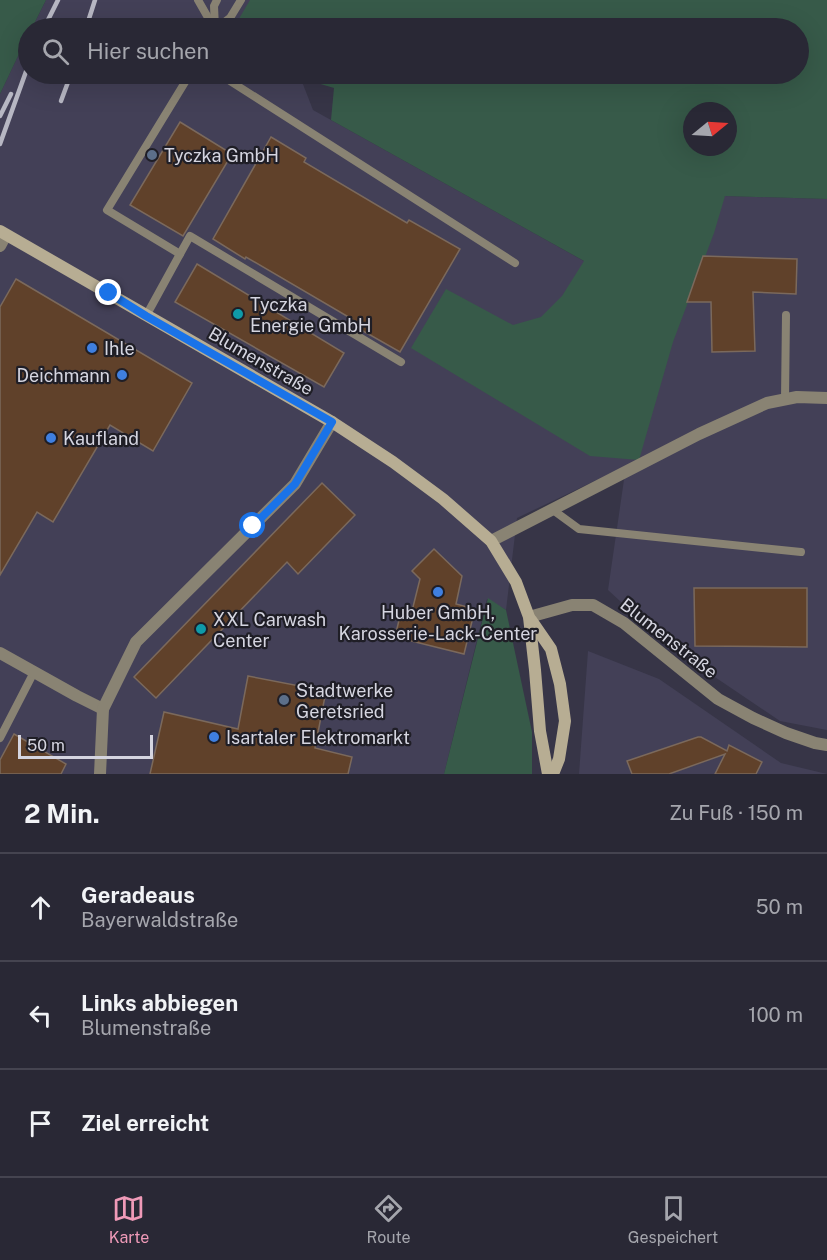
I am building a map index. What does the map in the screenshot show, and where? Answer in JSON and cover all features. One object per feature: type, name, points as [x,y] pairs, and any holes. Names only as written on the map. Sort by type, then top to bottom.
[{"type":"street","name":"Blumenstraße","points":[[2,237],[109,293],[332,422],[393,462],[443,499],[491,541],[516,582],[529,617],[572,605],[593,605],[624,623],[717,699],[786,733],[827,745]]},
{"type":"street","points":[[491,541],[699,434],[767,403],[796,397],[827,398]]},
{"type":"street","points":[[100,774],[103,709],[136,642],[295,484],[332,422]]},
{"type":"street","points":[[529,617],[540,731],[548,774]]},
{"type":"street","points":[[529,617],[550,648],[560,684],[565,721],[559,759],[553,774]]},
{"type":"street","points":[[0,653],[103,709]]},
{"type":"lane","points":[[198,0],[209,18]]},
{"type":"lane","points":[[215,18],[214,6],[217,0]]},
{"type":"lane","points":[[230,18],[241,0]]},
{"type":"lane","points":[[180,254],[107,210],[184,84]]},
{"type":"lane","points":[[235,84],[515,263]]},
{"type":"lane","points":[[146,316],[190,236],[401,362]]},
{"type":"lane","points":[[785,399],[786,315]]},
{"type":"lane","points":[[553,510],[579,529],[801,552]]},
{"type":"lane","points":[[0,738],[34,672]]},
{"type":"shaded area","points":[[46,0],[284,0],[282,18],[37,18]]},
{"type":"shaded area","points":[[18,56],[18,84],[303,84],[313,110],[652,299],[725,196],[827,199],[827,730],[780,721],[669,646],[608,590],[626,466],[517,518],[506,610],[487,599],[444,774],[0,774],[0,94]]},
{"type":"shaded area","points":[[588,651],[659,679],[781,763],[827,774],[579,774]]},
{"type":"green space","points":[[0,0],[46,0],[37,18],[18,18],[18,56],[0,94]]},
{"type":"green space","points":[[250,0],[827,0],[827,199],[725,196],[714,233],[673,342],[639,460],[590,456],[411,348],[446,289],[513,325],[541,317],[562,296],[584,261],[331,120],[334,88],[320,84],[809,84],[809,18],[239,18]]},
{"type":"green space","points":[[488,598],[506,610],[532,732],[532,774],[444,774]]},
{"type":"building","points":[[180,122],[232,154],[183,236],[130,205]]},
{"type":"building","points":[[271,137],[306,158],[304,162],[407,223],[409,220],[460,249],[400,352],[349,323],[352,319],[213,239]]},
{"type":"building","points":[[703,256],[797,259],[796,294],[753,292],[755,351],[712,352],[711,302],[687,302]]},
{"type":"building","name":"Tyczka Energie GmbH","points":[[197,264],[344,353],[324,387],[175,302]]},
{"type":"building","name":"Kaufland","points":[[16,279],[192,383],[153,451],[110,425],[53,522],[37,512],[0,575],[0,307]]},
{"type":"building","name":"XXL Carwash Center","points":[[322,483],[355,515],[298,574],[287,562],[156,698],[134,677]]},
{"type":"building","name":"Huber GmbH, Karosserie-Lack-Center","points":[[434,549],[462,576],[456,604],[475,609],[464,654],[395,637],[400,616],[410,619],[420,579],[412,571]]},
{"type":"building","points":[[694,588],[807,588],[807,647],[695,646]]},
{"type":"building","name":"Isartaler Elektromarkt","points":[[248,676],[326,691],[315,748],[352,757],[348,774],[150,774],[164,712],[238,729]]},
{"type":"building","points":[[14,734],[66,764],[61,774],[0,774],[0,760]]},
{"type":"building","points":[[698,737],[727,751],[729,745],[762,762],[756,774],[715,774],[725,754],[669,774],[632,774],[627,761]]},
{"type":"railway","points":[[49,18],[58,0]]},
{"type":"railway","points":[[89,18],[95,0]]},
{"type":"railway","points":[[0,144],[22,84]]},
{"type":"railway","points":[[61,101],[67,84]]},
{"type":"railway","points":[[0,116],[11,94]]},
{"type":"place","name":"Tyczka GmbH","points":[[152,155]]},
{"type":"place","name":"Tyczka Energie GmbH","points":[[238,314]]},
{"type":"place","name":"Ihle","points":[[92,348]]},
{"type":"place","name":"Deichmann","points":[[122,375]]},
{"type":"place","name":"Kaufland","points":[[51,438]]},
{"type":"place","name":"Huber GmbH, Karosserie-Lack-Center","points":[[438,592]]},
{"type":"place","name":"XXL Carwash Center","points":[[201,629]]},
{"type":"place","name":"Stadtwerke Geretsried","points":[[284,700]]},
{"type":"place","name":"Isartaler Elektromarkt","points":[[214,737]]},
{"type":"route","points":[[109,293],[332,422],[295,484],[253,526]]}]
